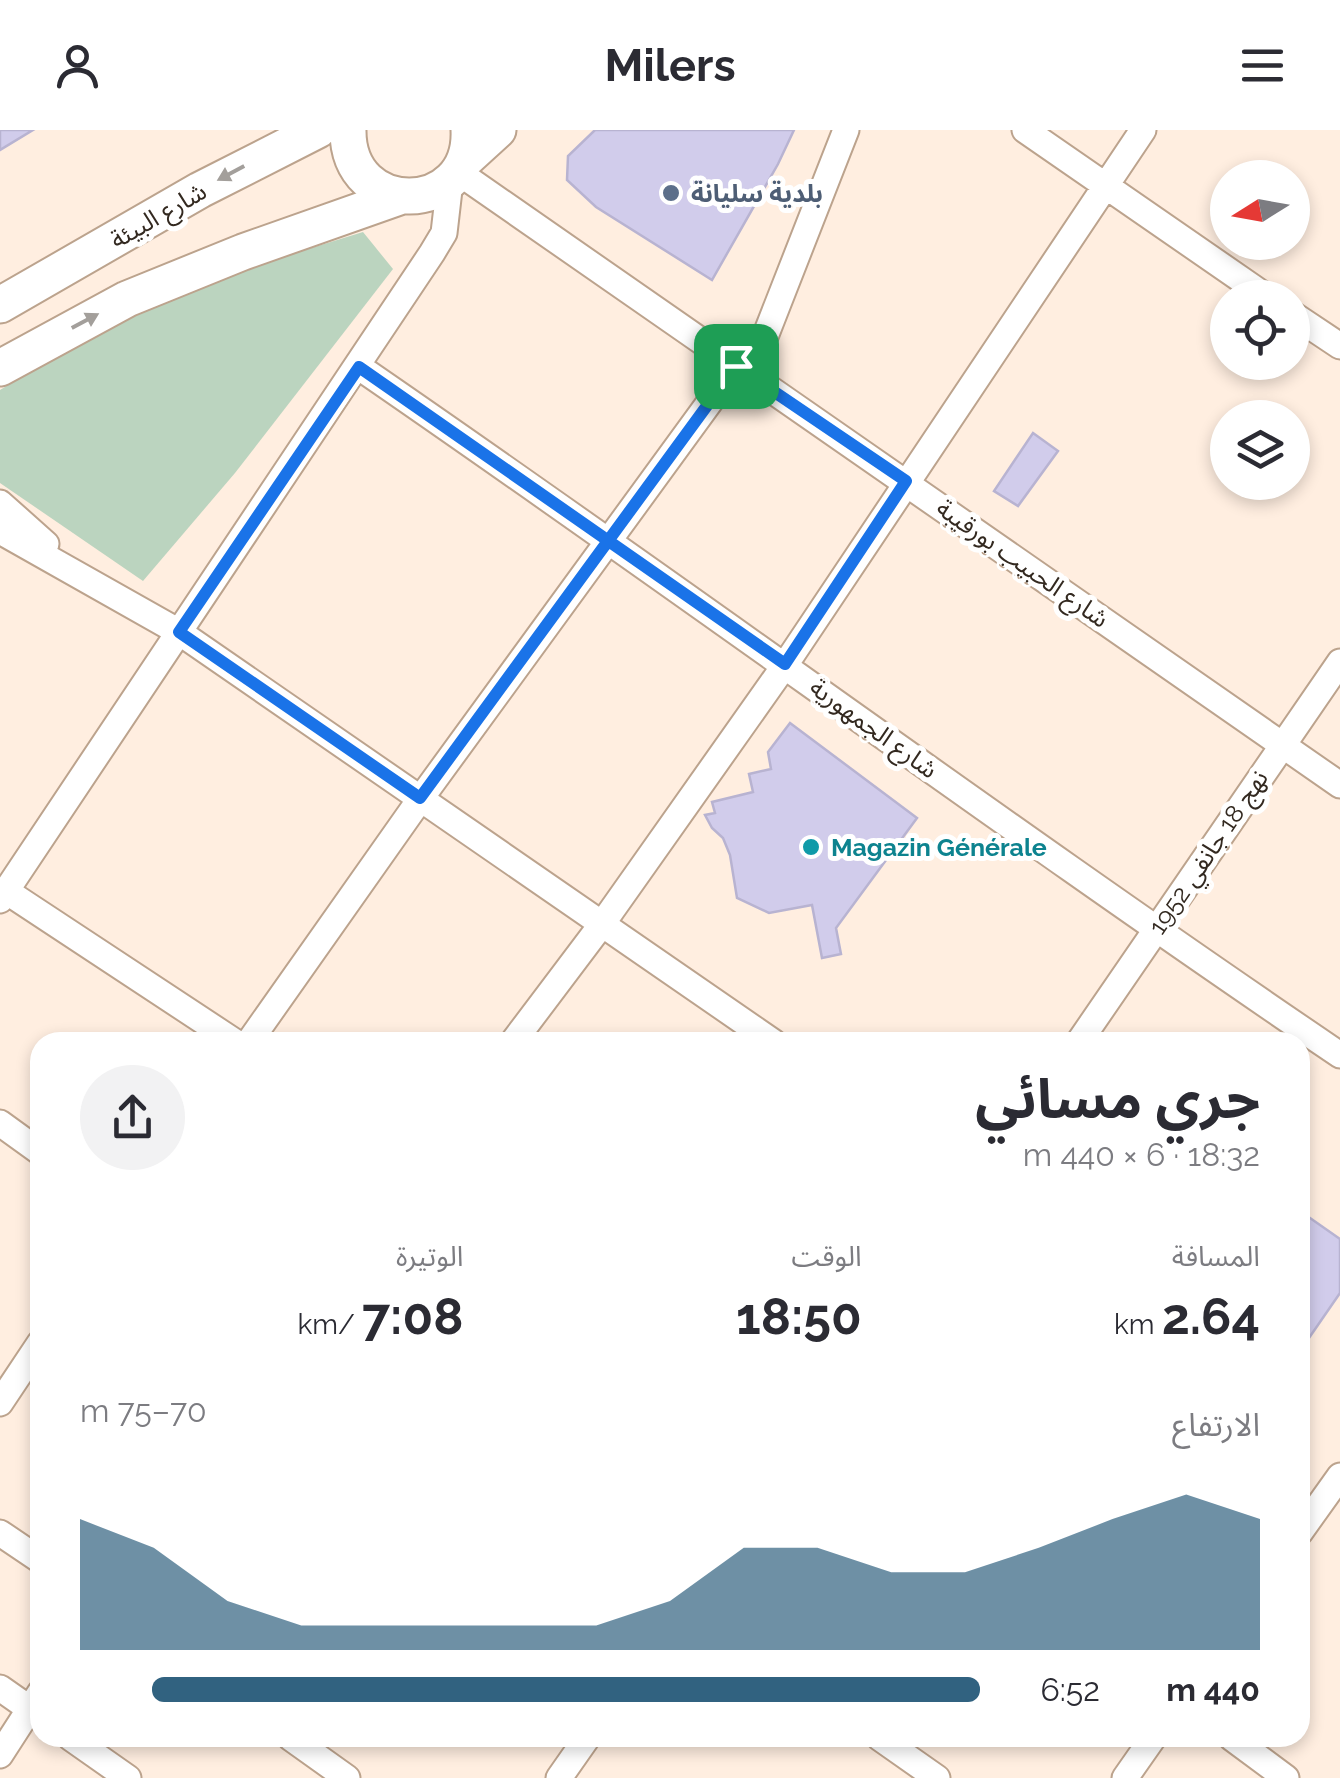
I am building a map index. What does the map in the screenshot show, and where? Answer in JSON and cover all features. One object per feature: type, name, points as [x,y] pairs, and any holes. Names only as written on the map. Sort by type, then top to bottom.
[{"type":"main road","name":"شارع البيئة","points":[[0,305],[200,190],[318,130]]},
{"type":"main road","points":[[348,130],[349,151],[356,168],[382,192],[400,197]]},
{"type":"main road","points":[[0,368],[94,316],[160,286],[400,197],[418,196],[498,130]]},
{"type":"street","points":[[256,1032],[420,798],[743,370],[846,130]]},
{"type":"street","points":[[1024,130],[1242,280]]},
{"type":"street","points":[[521,1032],[602,924],[785,664],[1142,130]]},
{"type":"street","points":[[220,1032],[3,895],[359,367],[444,233],[460,161]]},
{"type":"street","name":"شارع الحبيب بورقيبة","points":[[460,161],[743,370],[1340,785]]},
{"type":"street","points":[[1310,326],[1340,346]]},
{"type":"street","name":"شارع الجمهورية","points":[[359,367],[611,540],[1155,930],[1307,1032]]},
{"type":"street","points":[[0,503],[79,574]]},
{"type":"street","points":[[0,530],[179,632],[759,1032]]},
{"type":"street","name":"نهج 18 جانفي 1952","points":[[1086,1032],[1340,662]]},
{"type":"street","name":"شارع الجمهورية","points":[[1310,1034],[1340,1054]]},
{"type":"street","points":[[0,1123],[30,1145]]},
{"type":"street","points":[[0,1403],[30,1358]]},
{"type":"street","points":[[1310,1518],[1340,1476]]},
{"type":"street","points":[[0,1533],[30,1553]]},
{"type":"street","points":[[0,1688],[30,1702]]},
{"type":"street","points":[[0,1755],[30,1713]]},
{"type":"street","points":[[84,1747],[128,1778]]},
{"type":"street","points":[[303,1747],[346,1778]]},
{"type":"street","points":[[559,1778],[581,1747]]},
{"type":"street","points":[[893,1747],[937,1778]]},
{"type":"street","points":[[1126,1778],[1147,1747]]},
{"type":"street","points":[[1244,1747],[1286,1778]]},
{"type":"green space","points":[[363,232],[393,269],[235,473],[143,581],[0,483],[0,390],[150,298]]},
{"type":"building","points":[[0,130],[33,130],[0,150]]},
{"type":"building","name":"بلدية سليانة","points":[[595,130],[794,130],[712,280],[596,207],[567,180],[568,156]]},
{"type":"building","points":[[1033,433],[1058,451],[1018,506],[994,491]]},
{"type":"building","name":"Magazin Générale","points":[[790,723],[917,818],[836,928],[841,954],[822,958],[812,905],[769,913],[737,898],[730,855],[723,838],[705,815],[715,813],[712,802],[753,792],[749,774],[771,769],[768,752]]},
{"type":"building","points":[[1310,1218],[1340,1239],[1340,1293],[1310,1336]]},
{"type":"place","name":"بلدية سليانة","points":[[671,193]]},
{"type":"place","name":"Magazin Générale","points":[[811,847]]},
{"type":"route","points":[[736,366],[611,540],[420,798],[179,632],[359,367],[611,540],[785,664],[906,481],[736,366]]}]
